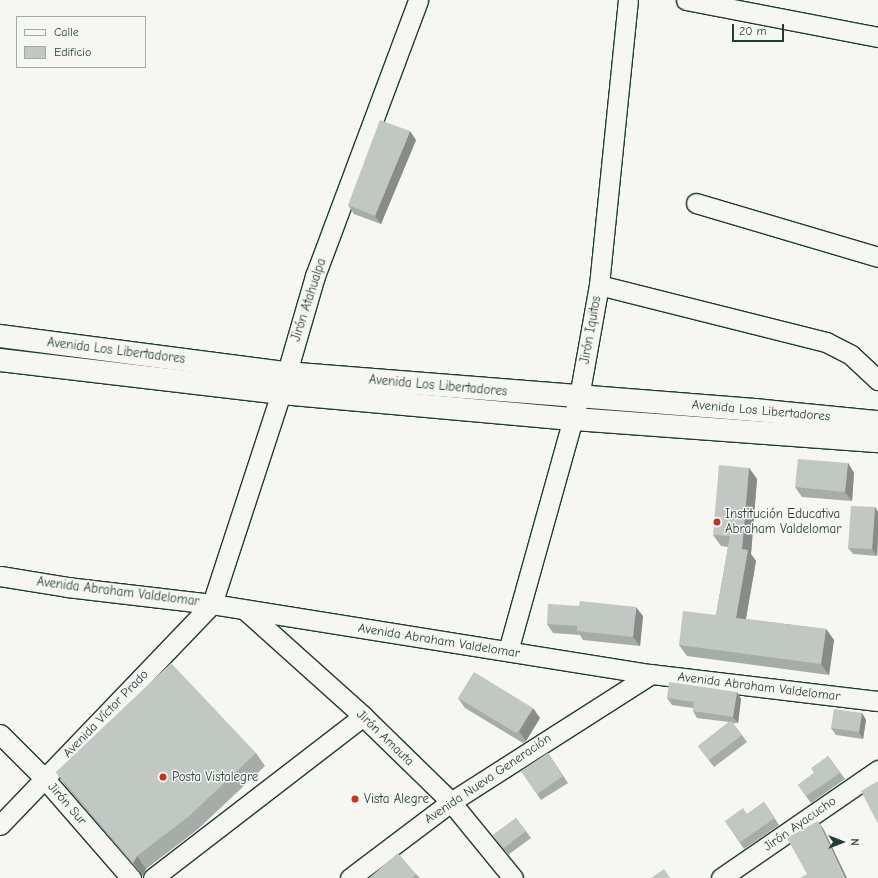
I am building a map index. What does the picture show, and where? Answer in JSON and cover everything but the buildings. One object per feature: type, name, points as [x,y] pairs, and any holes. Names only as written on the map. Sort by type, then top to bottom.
[{"type":"street","name":"Jirón Atahualpa","points":[[212,604],[283,383],[315,276],[418,0]]},
{"type":"street","name":"Jirón Iquitos","points":[[508,652],[575,419],[599,284],[628,0]]},
{"type":"street","points":[[686,0],[878,37]]},
{"type":"street","points":[[696,203],[878,258]]},
{"type":"street","points":[[599,284],[826,342],[851,355],[878,380]]},
{"type":"street","name":"Avenida Los Libertadores","points":[[0,336],[283,383],[575,419],[878,441]]},
{"type":"street","points":[[27,363],[31,340]]},
{"type":"street","name":"Avenida Los Libertadores","points":[[0,360],[283,383],[579,397],[878,422]]},
{"type":"street","name":"Avenida Abraham Valdelomar","points":[[0,576],[67,587],[212,604],[651,674],[878,701]]},
{"type":"street","name":"Avenida Víctor Prado","points":[[0,825],[212,604]]},
{"type":"street","name":"Jirón Amauta","points":[[245,610],[363,716],[451,802],[513,878]]},
{"type":"street","name":"Avenida Nueva Generación","points":[[350,878],[451,802],[651,674]]},
{"type":"street","points":[[153,878],[363,716]]},
{"type":"street","name":"Jirón Sur","points":[[0,734],[44,778],[131,878]]},
{"type":"street","name":"Jirón Ayacucho","points":[[721,878],[878,770]]},
{"type":"place","name":"Institución Educativa Abraham Valdelomar","points":[[717,522]]},
{"type":"place","name":"Posta Vistalegre","points":[[163,777]]},
{"type":"place","name":"Vista Alegre","points":[[355,799]]}]
